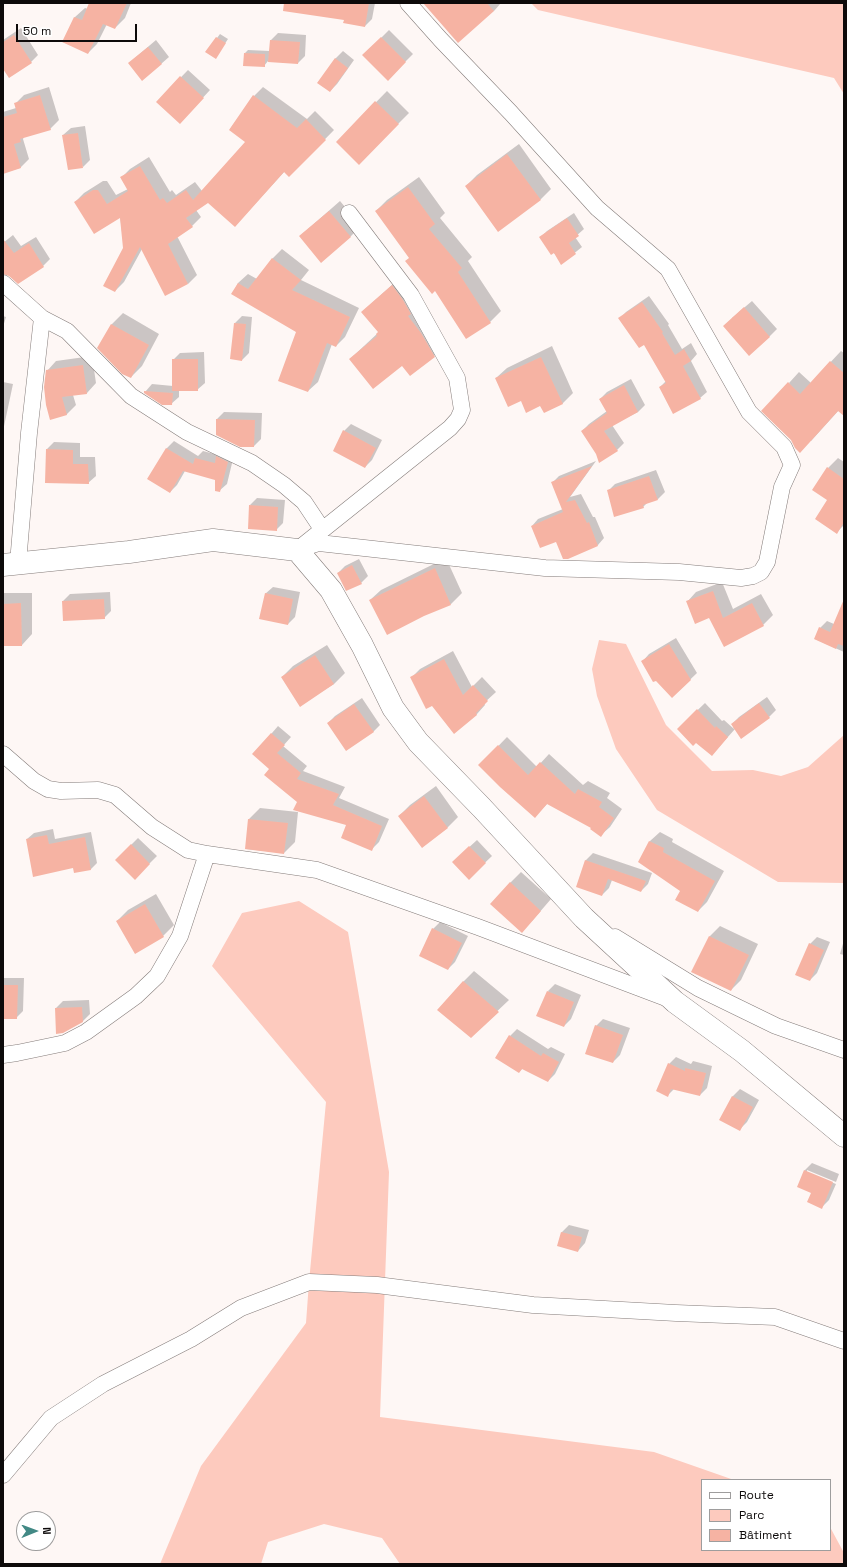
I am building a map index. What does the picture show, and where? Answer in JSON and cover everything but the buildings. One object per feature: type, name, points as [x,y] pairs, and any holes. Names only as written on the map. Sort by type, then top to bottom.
[{"type":"main road","points":[[10,564],[129,552],[213,540],[297,550],[331,590],[362,644],[393,708],[418,742],[482,808],[584,918],[675,1002],[742,1051],[844,1136]]},
{"type":"street","points":[[297,550],[319,543],[546,568],[679,572],[741,578],[753,576],[761,572],[767,562],[782,487],[792,465],[784,447],[749,412],[668,269],[597,208],[408,3]]},
{"type":"street","points":[[297,550],[450,428],[458,419],[462,410],[457,378],[411,295],[349,212]]},
{"type":"street","points":[[3,283],[42,318],[67,331],[131,396],[187,432],[252,463],[284,485],[304,502],[322,529]]},
{"type":"street","points":[[10,564],[29,433],[42,318]]},
{"type":"street","points":[[3,754],[34,781],[48,789],[61,791],[98,790],[115,795],[152,827],[188,850],[317,870],[478,926],[675,1002]]},
{"type":"street","points":[[3,1055],[65,1043],[86,1032],[136,996],[157,976],[180,936],[208,854]]},
{"type":"street","points":[[584,918],[698,988],[776,1026],[844,1050]]},
{"type":"street","points":[[3,1475],[50,1418],[104,1384],[190,1339],[241,1308],[309,1282],[377,1285],[533,1305],[775,1317],[844,1341]]},
{"type":"green space","points":[[531,3],[844,3],[844,94],[834,78],[538,10]]},
{"type":"green space","points":[[599,640],[626,644],[666,725],[712,771],[753,770],[781,776],[808,767],[844,735],[844,883],[778,882],[657,810],[616,749],[597,696],[592,669]]},
{"type":"green space","points":[[299,901],[348,932],[389,1172],[380,1417],[654,1452],[731,1479],[701,1479],[701,1551],[831,1551],[831,1529],[844,1553],[844,1564],[400,1564],[382,1538],[324,1524],[268,1542],[261,1564],[160,1564],[201,1466],[306,1323],[326,1102],[212,966],[242,913]]}]
